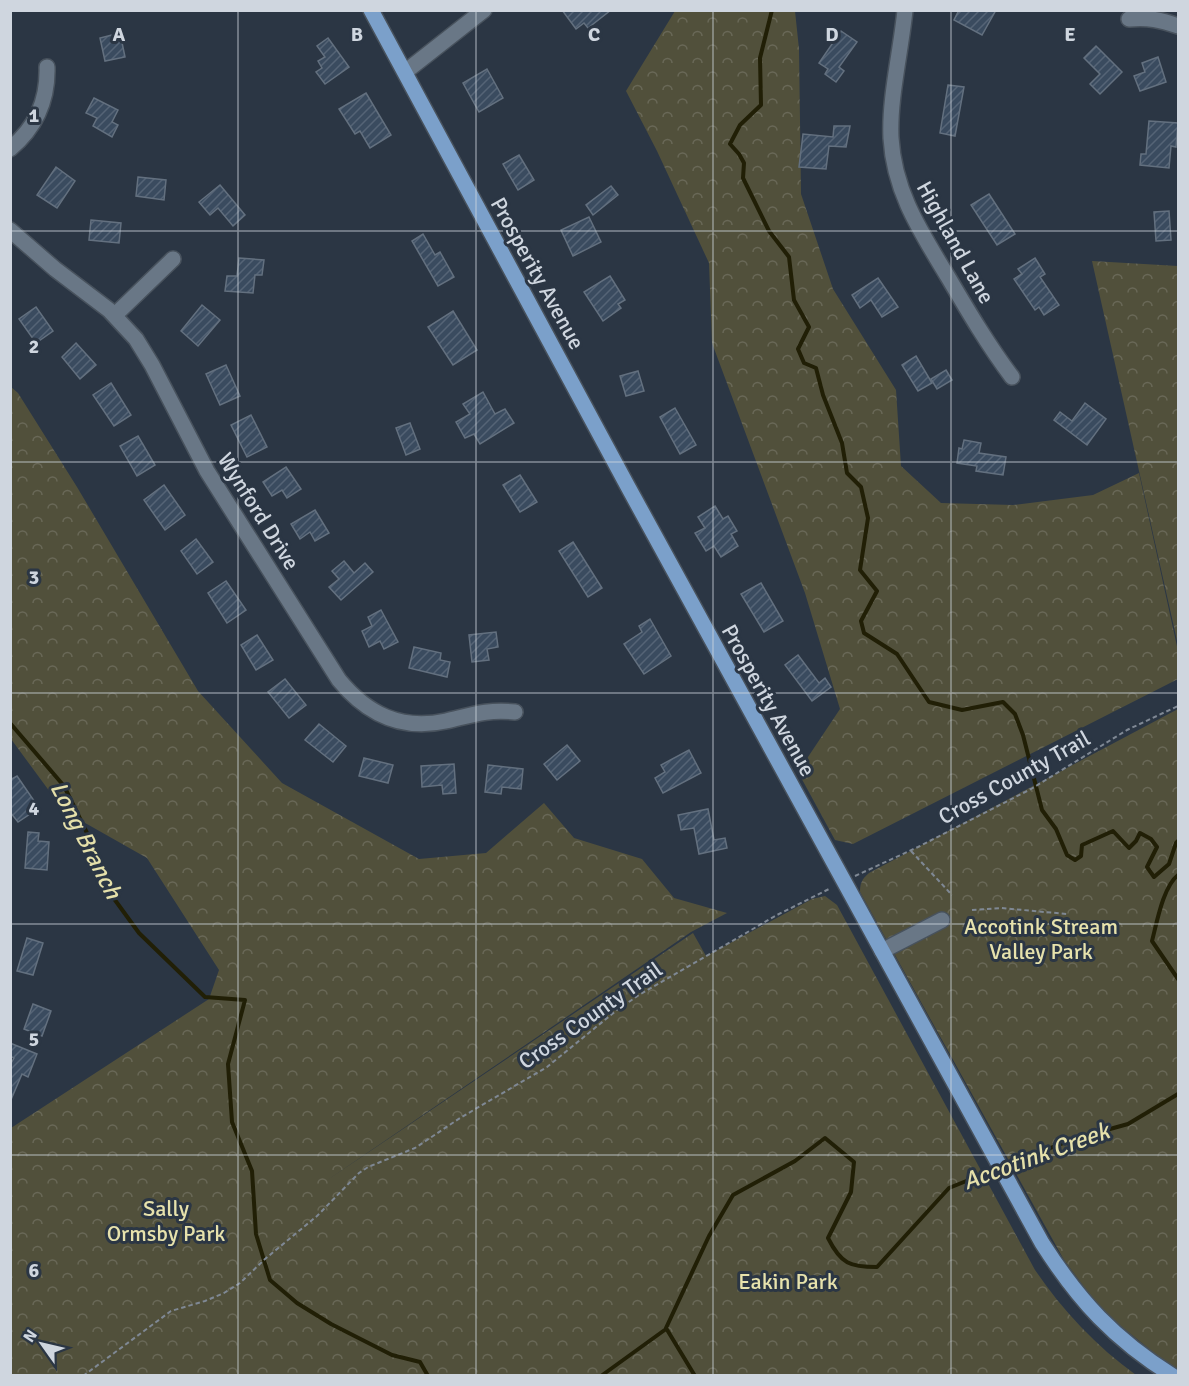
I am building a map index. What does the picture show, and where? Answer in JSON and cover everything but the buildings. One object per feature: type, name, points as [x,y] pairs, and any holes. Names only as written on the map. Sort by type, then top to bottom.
[{"type":"main road","name":"Prosperity Avenue","points":[[371,10],[627,485],[1042,1244],[1080,1299],[1102,1323],[1126,1344],[1173,1376]]},
{"type":"street","points":[[405,72],[484,10]]},
{"type":"street","name":"Highland Lane","points":[[905,10],[891,136],[897,182],[905,202],[934,254],[987,342],[1012,377]]},
{"type":"street","points":[[1129,19],[1145,17],[1160,19],[1179,26]]},
{"type":"street","points":[[10,149],[29,130],[40,112],[48,83],[47,67]]},
{"type":"street","name":"Wynford Drive","points":[[10,230],[55,269],[115,315],[136,339],[207,471],[339,680],[351,695],[374,712],[408,723],[426,724],[480,712],[515,712]]},
{"type":"street","points":[[115,315],[173,259]]},
{"type":"street","points":[[882,951],[942,920]]},
{"type":"path","name":"Cross County Trail","points":[[83,1376],[171,1311],[224,1293],[240,1283],[317,1216],[358,1173],[416,1149],[460,1118],[547,1067],[617,1010],[639,996],[777,915],[1031,789],[1127,730],[1179,706]]},
{"type":"path","points":[[911,850],[952,895]]},
{"type":"path","points":[[972,910],[1001,908],[1067,914]]},
{"type":"green space","points":[[675,11],[795,11],[799,49],[801,194],[833,289],[896,390],[901,466],[941,503],[1013,505],[1093,495],[1139,473],[1178,651],[1178,679],[853,844],[835,840],[798,772],[840,709],[805,593],[712,343],[709,263],[657,151],[626,91]]},
{"type":"green space","points":[[1092,261],[1178,266],[1178,645]]},
{"type":"green space","points":[[11,387],[18,393],[77,487],[198,691],[282,783],[419,859],[486,853],[544,803],[574,838],[642,859],[674,898],[727,913],[691,932],[323,1183],[693,933],[706,956],[812,899],[825,896],[837,905],[1035,1270],[1081,1327],[1136,1375],[11,1375],[11,1128],[209,999],[219,970],[147,858],[64,811],[11,739]]},
{"type":"green space","name":"Accotink Stream Valley Park","points":[[1178,709],[1178,1370],[1102,1311],[1064,1260],[860,892],[860,886],[869,873]]},
{"type":"waterway","points":[[772,10],[760,58],[761,105],[740,125],[730,144],[744,163],[743,178],[769,231],[789,257],[794,300],[809,327],[798,349],[804,363],[816,368],[823,395],[842,443],[847,473],[861,487],[868,518],[860,570],[877,591],[861,621],[864,633],[897,654],[929,702],[962,710],[1003,702],[1015,714],[1023,735],[1042,810],[1056,829],[1067,855],[1075,860],[1081,856],[1082,845],[1113,831],[1129,848],[1140,833],[1151,839],[1157,847],[1147,867],[1154,877],[1169,864],[1178,841]]},
{"type":"waterway","name":"Long Branch","points":[[10,723],[64,786],[87,833],[104,885],[139,933],[205,997],[245,1000],[228,1064],[232,1122],[252,1171],[256,1234],[270,1280],[297,1303],[331,1324],[392,1355],[420,1362],[428,1376]]},
{"type":"waterway","name":"Accotink Creek","points":[[1178,875],[1164,896],[1152,941],[1178,979]]},
{"type":"waterway","name":"Accotink Creek","points":[[1003,1166],[1074,1139],[1128,1124],[1178,1094]]},
{"type":"waterway","name":"Accotink Creek","points":[[695,1376],[666,1328],[709,1236],[733,1195],[795,1161],[825,1138],[854,1162],[851,1192],[828,1238],[837,1254],[847,1262],[853,1265],[877,1267],[949,1188],[996,1169]]},
{"type":"waterway","name":"Long Branch","points":[[601,1376],[666,1329]]},
{"type":"park label","name":"Sally Ormsby Park","points":[[166,1220]]},
{"type":"park label","name":"Eakin Park","points":[[788,1281]]}]
